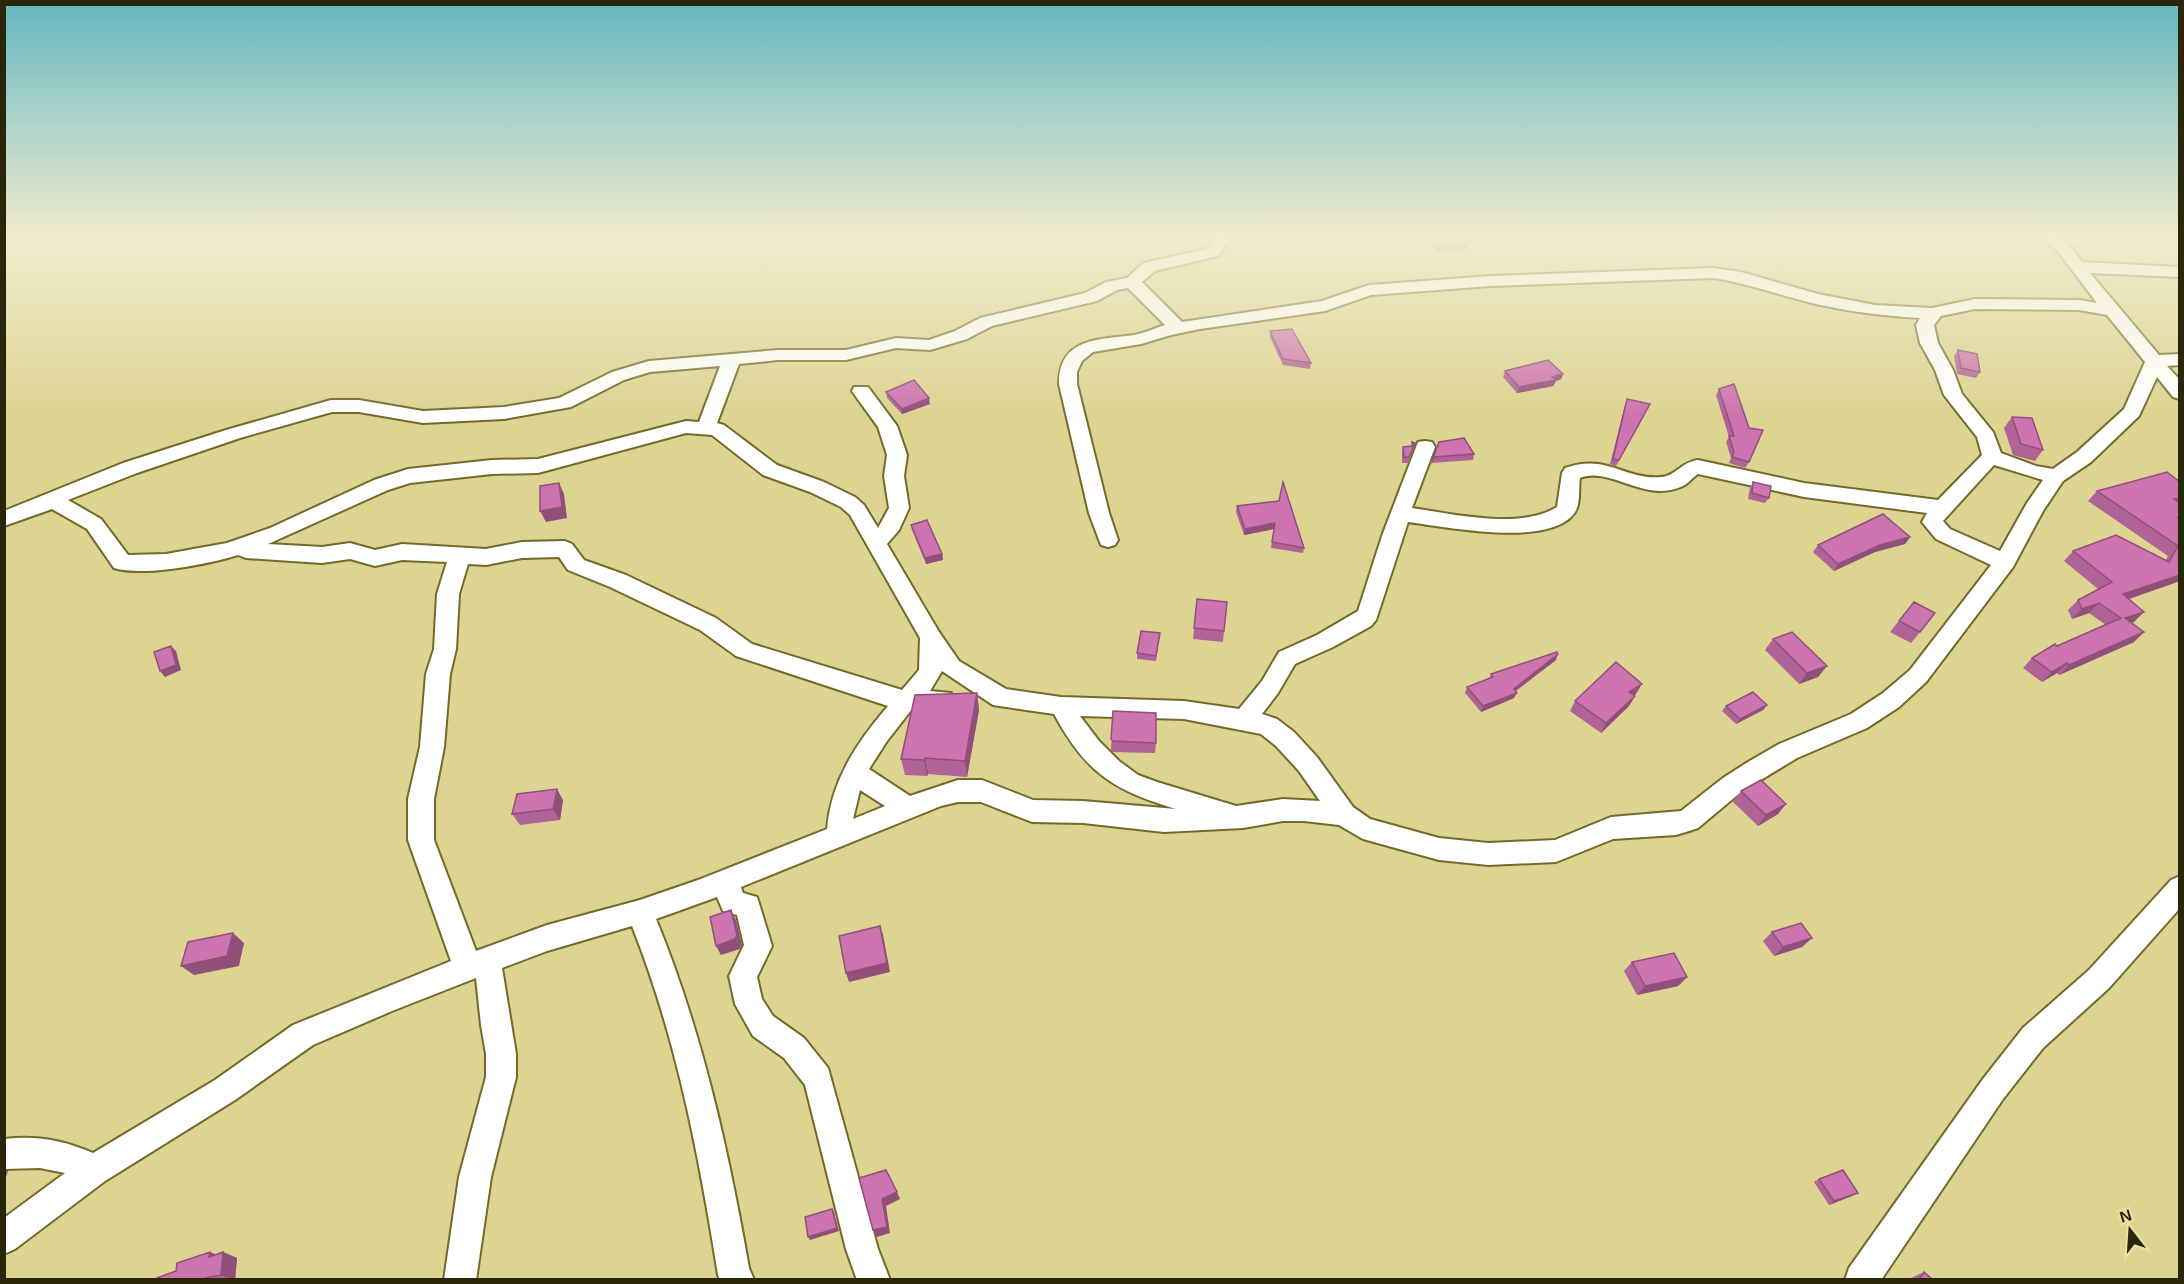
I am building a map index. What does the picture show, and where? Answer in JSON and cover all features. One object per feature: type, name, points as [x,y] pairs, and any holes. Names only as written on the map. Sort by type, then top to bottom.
[{"type":"street","points":[[4,519],[130,468],[232,434],[332,406],[359,406],[423,417],[504,413],[564,403],[618,376],[639,369],[778,355],[846,355],[896,343],[930,345],[961,335],[986,322],[1095,295]]},
{"type":"street","points":[[1144,295],[1179,328]]},
{"type":"street","points":[[1108,540],[1070,397],[1068,372],[1079,352],[1088,346],[1141,339],[1179,328],[1325,306],[1355,295]]},
{"type":"street","points":[[1802,295],[1854,307],[1917,313],[1936,312],[1975,304],[2079,305],[2114,311]]},
{"type":"street","points":[[2100,295],[2180,393]]},
{"type":"street","points":[[1936,312],[1930,316],[1925,325],[1929,343],[1944,370],[1953,395],[1986,436],[1992,457]]},
{"type":"street","points":[[706,427],[732,359]]},
{"type":"street","points":[[2155,360],[2180,359]]},
{"type":"street","points":[[4,1238],[94,1170],[225,1090],[303,1035],[478,963],[547,938],[640,912],[727,882],[907,807],[958,791],[982,791],[1032,811],[1083,812],[1164,821],[1243,817],[1282,810],[1304,810],[1344,816],[1364,828],[1383,835],[1439,849],[1488,854],[1556,851],[1611,828],[1676,824],[1689,820],[1757,768],[1788,751],[1859,721],[1891,700],[1918,676],[2005,562],[2028,518],[2056,476],[2084,457],[2132,412],[2155,360]]},
{"type":"street","points":[[861,391],[887,426],[897,455],[894,476],[899,508],[892,525],[876,543]]},
{"type":"street","points":[[37,505],[55,502],[87,519],[94,524],[122,563],[126,565],[166,562],[229,550],[277,533],[387,483],[408,476],[492,467],[538,466],[678,428],[706,427],[722,433],[778,474],[817,487],[848,502],[867,523],[876,543],[931,638],[951,667],[1001,698]]},
{"type":"street","points":[[1244,719],[1270,687],[1287,658],[1325,641],[1363,620],[1368,614],[1392,536],[1425,447]]},
{"type":"street","points":[[1992,457],[2033,472],[2056,476]]},
{"type":"street","points":[[1992,457],[1975,471],[1932,522],[1938,530],[2005,562]]},
{"type":"street","points":[[1402,514],[1536,526],[1550,523],[1565,512],[1568,504],[1568,479],[1572,473],[1585,468],[1606,471],[1653,484],[1676,481],[1693,467],[1804,490],[1943,508]]},
{"type":"street","points":[[229,550],[302,552],[322,555],[346,551],[375,558],[405,551],[486,557],[522,550],[565,549],[576,565],[618,581],[708,624],[744,650],[870,692],[906,700],[1001,698],[1061,706],[1184,710],[1244,719],[1269,726],[1285,739],[1308,764],[1344,816]]},
{"type":"street","points":[[460,555],[448,594],[446,649],[438,674],[432,747],[421,799],[421,840],[452,922],[460,951],[478,963],[493,990],[495,1025],[501,1054],[501,1077],[475,1177],[460,1280]]},
{"type":"street","points":[[839,834],[844,798],[854,773],[870,744],[906,700],[919,690],[931,672],[931,638]]},
{"type":"street","points":[[1061,706],[1071,726],[1101,759],[1126,781],[1170,798],[1243,817]]},
{"type":"street","points":[[854,773],[907,807]]},
{"type":"street","points":[[727,882],[732,902],[748,906],[758,946],[743,976],[749,1005],[763,1026],[794,1048],[818,1078],[862,1249],[874,1280]]},
{"type":"street","points":[[1861,1280],[1993,1089],[2033,1038],[2099,979],[2180,888]]},
{"type":"street","points":[[640,912],[663,964],[680,1021],[718,1177],[734,1275],[738,1280]]},
{"type":"street","points":[[4,1154],[40,1152],[62,1155],[94,1170]]},
{"type":"building","points":[[1292,329],[1311,363],[1283,359],[1270,331]]},
{"type":"building","points":[[1958,350],[1977,354],[1980,372],[1961,368]]},
{"type":"building","points":[[1548,360],[1563,374],[1552,377],[1556,380],[1519,387],[1505,371]]},
{"type":"building","points":[[914,380],[929,398],[902,409],[886,392]]},
{"type":"building","points":[[1734,384],[1749,428],[1763,430],[1749,462],[1732,457],[1734,452],[1729,436],[1734,436],[1719,389]]},
{"type":"building","points":[[1627,399],[1650,404],[1619,460],[1613,459]]},
{"type":"building","points":[[2012,417],[2032,418],[2043,450],[2021,444]]},
{"type":"building","points":[[1464,438],[1474,454],[1434,457],[1432,461],[1439,442]]},
{"type":"building","points":[[1412,442],[1415,443],[1409,457],[1404,457],[1403,447],[1413,446]]},
{"type":"building","points":[[2167,472],[2180,482],[2180,498],[2174,499],[2180,503],[2180,518],[2178,518],[2180,520],[2180,575],[2123,594],[2144,612],[2125,618],[2144,632],[2069,665],[2067,663],[2052,672],[2032,658],[2055,644],[2057,646],[2121,618],[2099,603],[2082,609],[2078,600],[2112,582],[2073,551],[2116,535],[2169,562],[2178,546],[2097,491]]},
{"type":"building","points":[[1283,482],[1304,548],[1272,542],[1275,523],[1245,529],[1237,506],[1279,501]]},
{"type":"building","points":[[1753,482],[1771,486],[1769,498],[1752,493]]},
{"type":"building","points":[[559,483],[562,507],[540,511],[540,486]]},
{"type":"building","points":[[1883,514],[1910,537],[1880,545],[1838,564],[1818,545]]},
{"type":"building","points":[[927,520],[942,554],[925,558],[911,525]]},
{"type":"building","points":[[1197,599],[1227,602],[1224,631],[1194,628]]},
{"type":"building","points":[[1914,602],[1935,613],[1920,632],[1899,621]]},
{"type":"building","points":[[1141,631],[1160,633],[1156,656],[1137,653]]},
{"type":"building","points":[[1792,632],[1827,666],[1807,673],[1773,639]]},
{"type":"building","points":[[171,646],[176,665],[160,671],[154,652]]},
{"type":"building","points":[[1557,652],[1558,654],[1514,689],[1517,693],[1483,706],[1467,687],[1493,677],[1491,674]]},
{"type":"building","points":[[1616,662],[1642,684],[1629,692],[1635,696],[1606,723],[1575,701]]},
{"type":"building","points":[[1753,692],[1767,705],[1740,719],[1726,706]]},
{"type":"building","points":[[977,693],[965,761],[901,759],[915,695]]},
{"type":"building","points":[[1113,711],[1156,713],[1156,743],[1113,741],[1111,739]]},
{"type":"building","points":[[1761,780],[1786,804],[1766,815],[1741,791]]},
{"type":"building","points":[[557,789],[553,809],[512,814],[517,794]]},
{"type":"building","points":[[731,910],[737,935],[735,939],[716,946],[710,917]]},
{"type":"building","points":[[1801,923],[1812,938],[1783,947],[1772,932]]},
{"type":"building","points":[[880,926],[887,963],[846,973],[839,936]]},
{"type":"building","points":[[233,933],[227,956],[181,966],[188,942]]},
{"type":"building","points":[[1674,953],[1687,977],[1645,986],[1632,962]]},
{"type":"building","points":[[886,1170],[897,1192],[882,1199],[887,1227],[873,1230],[859,1178]]},
{"type":"building","points":[[1843,1170],[1858,1193],[1834,1201],[1819,1179]]},
{"type":"building","points":[[832,1209],[837,1228],[808,1237],[805,1217]]},
{"type":"building","points":[[210,1252],[209,1257],[223,1252],[221,1275],[205,1280],[158,1280],[157,1278],[176,1271],[177,1263]]},
{"type":"building","points":[[1924,1272],[1933,1280],[1919,1280]]}]
